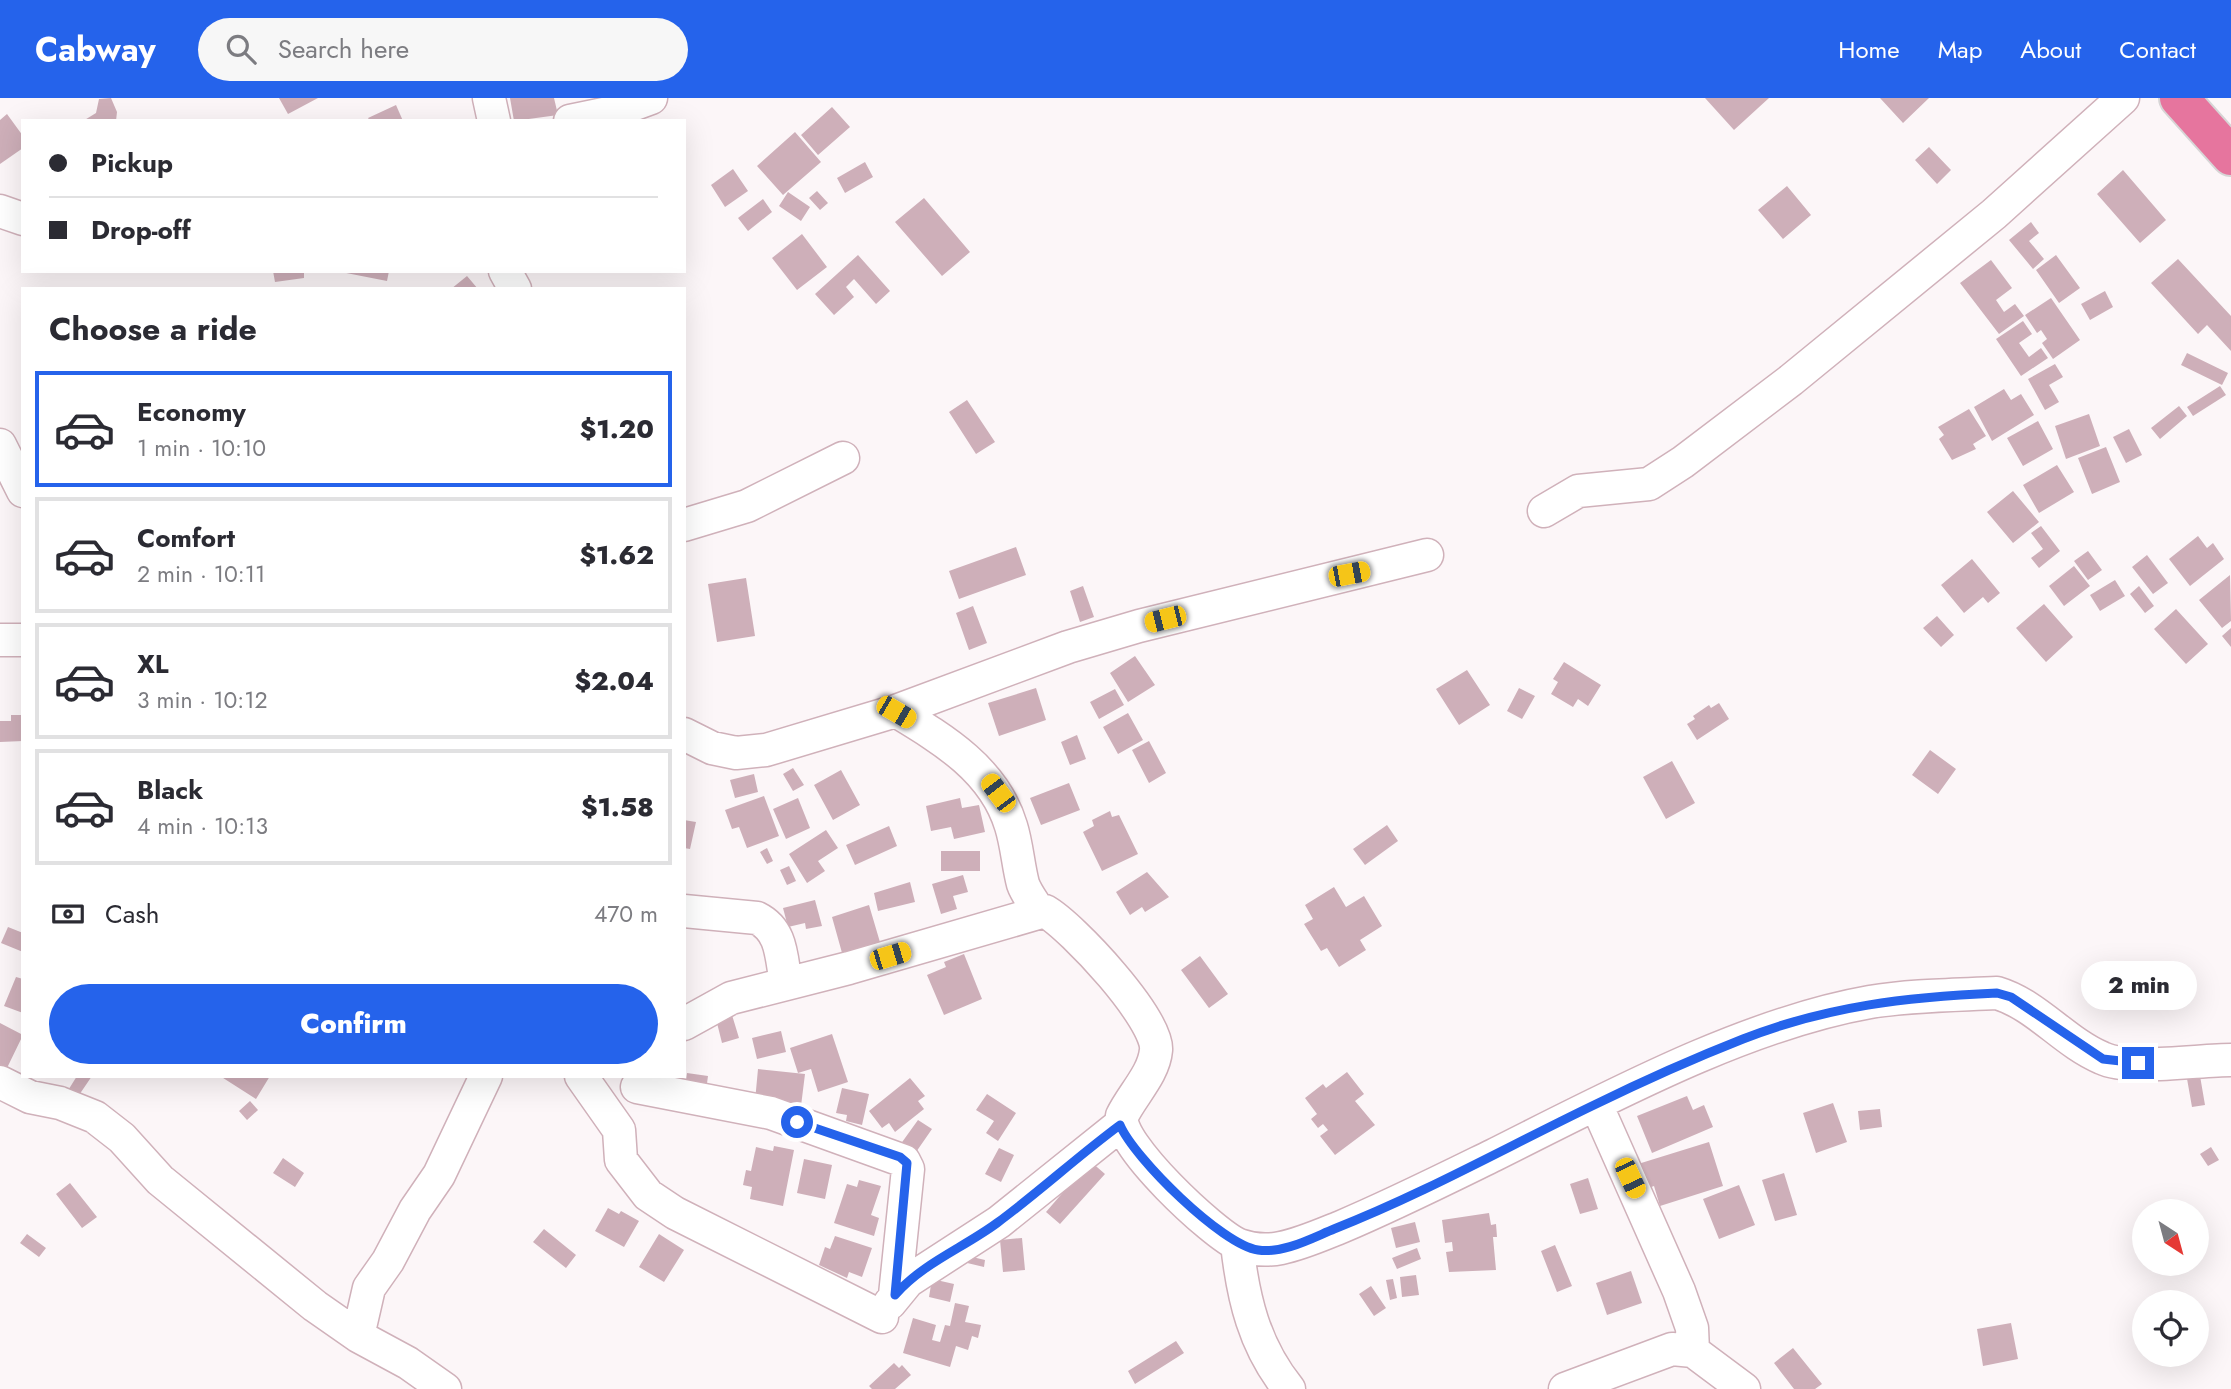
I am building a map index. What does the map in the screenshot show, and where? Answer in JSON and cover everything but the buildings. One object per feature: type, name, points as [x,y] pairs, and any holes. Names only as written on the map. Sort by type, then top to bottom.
[{"type":"highway","points":[[2179,98],[2231,156]]},
{"type":"street","points":[[489,98],[494,119]]},
{"type":"street","points":[[575,119],[609,105],[652,98]]},
{"type":"street","points":[[1544,511],[1578,491],[1650,484],[1683,462],[1791,380],[1994,214],[2123,98]]},
{"type":"street","points":[[0,211],[21,218]]},
{"type":"street","points":[[0,445],[21,487]]},
{"type":"street","points":[[686,524],[747,506],[843,458]]},
{"type":"street","points":[[686,735],[712,748],[736,753],[766,750],[896,712],[1068,647],[1139,626],[1427,555]]},
{"type":"street","points":[[0,640],[21,640]]},
{"type":"street","points":[[896,712],[959,754],[986,777],[998,793],[1011,824],[1023,886],[1039,912]]},
{"type":"street","points":[[686,911],[757,918],[768,923],[777,933],[786,984]]},
{"type":"street","points":[[686,1023],[731,998],[849,968],[1039,912],[1049,913],[1084,943],[1111,972],[1152,1028],[1157,1049],[1153,1063],[1126,1107],[1120,1125],[999,1222],[908,1280],[888,1317]]},
{"type":"street","points":[[1120,1125],[1147,1165],[1237,1244],[1259,1251],[1305,1241],[1378,1211],[1596,1104],[1743,1039],[1809,1017],[1871,1002],[1997,993],[2011,997],[2077,1044],[2115,1063],[2231,1060]]},
{"type":"street","points":[[358,1336],[369,1288],[439,1175],[485,1078]]},
{"type":"street","points":[[582,1078],[616,1125],[621,1136],[621,1160],[648,1195],[662,1206],[888,1317]]},
{"type":"street","points":[[0,1082],[30,1097],[60,1103],[95,1117],[122,1138],[160,1180],[315,1306],[358,1336],[408,1363],[445,1389]]},
{"type":"street","points":[[616,1125],[640,1082],[771,1113],[904,1161],[908,1169],[888,1317]]},
{"type":"street","points":[[1596,1104],[1679,1291],[1692,1328],[1693,1351]]},
{"type":"street","points":[[1237,1244],[1252,1326],[1266,1360],[1289,1389]]},
{"type":"street","points":[[1564,1389],[1672,1349],[1693,1351],[1744,1389]]},
{"type":"route","points":[[797,1122],[900,1157],[907,1163],[895,1295],[908,1280],[999,1222],[1120,1125],[1147,1165],[1195,1210],[1237,1244],[1259,1251],[1305,1241],[1367,1216],[1596,1104],[1743,1039],[1809,1017],[1871,1002],[1997,993],[2011,997],[2103,1059],[2115,1063],[2138,1063]]}]
